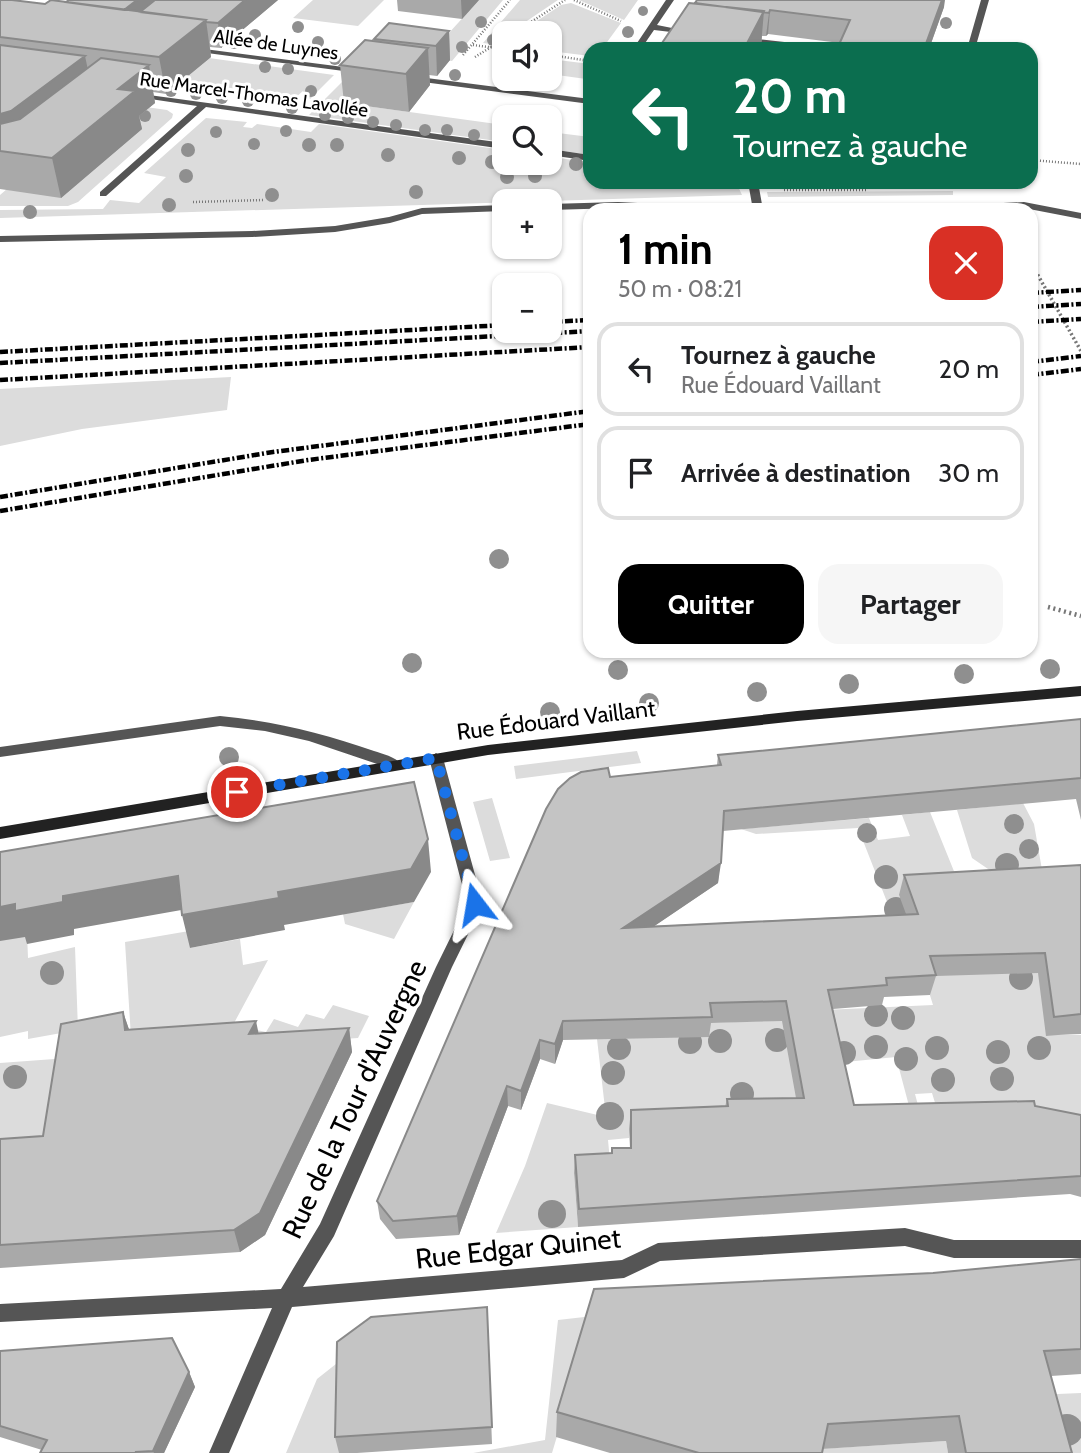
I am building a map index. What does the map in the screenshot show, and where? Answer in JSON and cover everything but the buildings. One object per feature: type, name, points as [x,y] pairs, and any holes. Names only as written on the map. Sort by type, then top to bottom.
[{"type":"main road","name":"Rue Édouard Vaillant","points":[[0,833],[436,758],[677,728],[1081,691]]},
{"type":"street","points":[[641,42],[670,0]]},
{"type":"street","points":[[973,42],[985,0]]},
{"type":"street","points":[[651,27],[703,34]]},
{"type":"street","points":[[730,37],[772,42]]},
{"type":"street","name":"Allée de Luynes","points":[[178,47],[369,73]]},
{"type":"street","points":[[397,76],[583,101]]},
{"type":"street","name":"Rue Marcel-Thomas Lavollée","points":[[131,94],[492,144]]},
{"type":"street","points":[[103,194],[204,104]]},
{"type":"street","points":[[562,154],[583,157]]},
{"type":"street","points":[[562,207],[583,206]]},
{"type":"street","points":[[0,239],[307,230],[390,220],[422,211],[492,208]]},
{"type":"street","points":[[1038,208],[1081,216]]},
{"type":"street","points":[[0,752],[220,721],[248,723],[340,743],[395,765]]},
{"type":"street","name":"Rue de la Tour d'Auvergne","points":[[219,1453],[286,1298],[327,1230],[444,967],[475,904],[436,758]]},
{"type":"street","name":"Rue Edgar Quinet","points":[[0,1313],[286,1298],[624,1269],[658,1252],[905,1237],[954,1249],[1081,1249]]},
{"type":"path","points":[[474,58],[462,56],[510,0]]},
{"type":"path","points":[[533,21],[565,0]]},
{"type":"path","points":[[574,0],[628,24]]},
{"type":"path","points":[[472,44],[492,47]]},
{"type":"path","points":[[562,57],[583,60]]},
{"type":"path","points":[[1038,160],[1081,164]]},
{"type":"path","points":[[1038,275],[1081,351]]},
{"type":"path","points":[[1048,607],[1081,616]]},
{"type":"shaded area","points":[[313,0],[384,0],[358,26],[293,18]]},
{"type":"shaded area","points":[[479,0],[503,0],[452,61],[427,57]]},
{"type":"shaded area","points":[[520,0],[558,0],[527,21],[502,21]]},
{"type":"shaded area","points":[[579,0],[638,0],[624,20]]},
{"type":"shaded area","points":[[571,3],[621,23],[607,42],[583,42],[583,55],[562,52],[562,21],[537,21],[561,5]]},
{"type":"shaded area","points":[[492,33],[492,43],[483,43]]},
{"type":"shaded area","points":[[209,58],[334,75],[310,99],[303,91],[295,98],[275,100],[0,62]]},
{"type":"shaded area","points":[[562,60],[583,63],[583,79],[562,76]]},
{"type":"shaded area","points":[[347,77],[344,103],[492,123],[492,140],[309,115]]},
{"type":"shaded area","points":[[125,104],[167,110],[173,114],[172,118],[78,202],[68,206],[0,206],[0,195],[7,189]]},
{"type":"shaded area","points":[[206,118],[247,122],[243,127],[252,128],[257,124],[311,132],[319,124],[492,148],[492,175],[562,175],[562,158],[583,161],[583,189],[739,189],[742,195],[562,201],[562,189],[492,189],[492,203],[0,218],[0,210],[103,209],[110,200],[139,203],[166,177],[144,173]]},
{"type":"shaded area","points":[[562,134],[583,136],[583,154],[562,151]]},
{"type":"shaded area","points":[[953,191],[953,195],[768,197],[767,192]]},
{"type":"shaded area","points":[[231,377],[227,410],[82,429],[0,446],[0,389]]},
{"type":"shaded area","points":[[637,751],[641,763],[516,779],[514,766]]},
{"type":"shaded area","points":[[492,798],[510,858],[490,861],[473,802]]},
{"type":"shaded area","points":[[1023,803],[1034,824],[1045,887],[991,871],[972,858],[957,810]]},
{"type":"shaded area","points":[[930,812],[962,891],[899,895],[913,934],[900,935],[858,828],[756,834],[741,829],[869,818],[878,840],[910,836],[902,815]]},
{"type":"shaded area","points":[[414,902],[394,939],[345,924],[343,914]]},
{"type":"shaded area","points":[[1054,928],[1070,1034],[1081,1035],[1081,1192],[939,1116],[932,1093],[915,1094],[922,1120],[913,1121],[896,1057],[835,1063],[799,1115],[630,1129],[629,1138],[608,1140],[611,1172],[574,1174],[578,1227],[496,1233],[525,1166],[547,1103],[606,1117],[597,1039],[707,1023],[825,1019],[824,1010],[933,1005],[924,976]]},
{"type":"shaded area","points":[[189,931],[190,948],[240,939],[243,965],[268,960],[233,1025],[266,1032],[274,1019],[298,1027],[306,1014],[324,1019],[333,1005],[369,1016],[358,1038],[132,1053],[125,942]]},
{"type":"shaded area","points":[[27,933],[28,958],[75,947],[78,1030],[28,1039],[28,1031],[0,1037],[0,938]]},
{"type":"shaded area","points":[[68,1058],[55,1155],[0,1162],[0,1063]]},
{"type":"shaded area","points":[[593,1316],[552,1453],[473,1453],[545,1440],[558,1320]]},
{"type":"shaded area","points":[[341,1360],[340,1453],[286,1453],[317,1379]]},
{"type":"shaded area","points":[[1081,1393],[1081,1453],[1050,1453],[1034,1395]]},
{"type":"shaded area","points":[[946,1441],[948,1453],[818,1453],[819,1449]]},
{"type":"railway","points":[[1038,293],[1081,290]]},
{"type":"railway","points":[[1038,307],[1081,304]]},
{"type":"railway","points":[[1038,322],[1081,319]]},
{"type":"railway","points":[[562,321],[583,320]]},
{"type":"railway","points":[[0,352],[492,326]]},
{"type":"railway","points":[[0,363],[583,331]]},
{"type":"railway","points":[[0,380],[583,347]]},
{"type":"railway","points":[[1038,361],[1081,356]]},
{"type":"railway","points":[[1038,374],[1081,369]]},
{"type":"railway","points":[[0,497],[273,452],[583,412]]},
{"type":"railway","points":[[0,511],[308,460],[583,425]]},
{"type":"route","points":[[237,792],[436,758],[475,904]]}]
